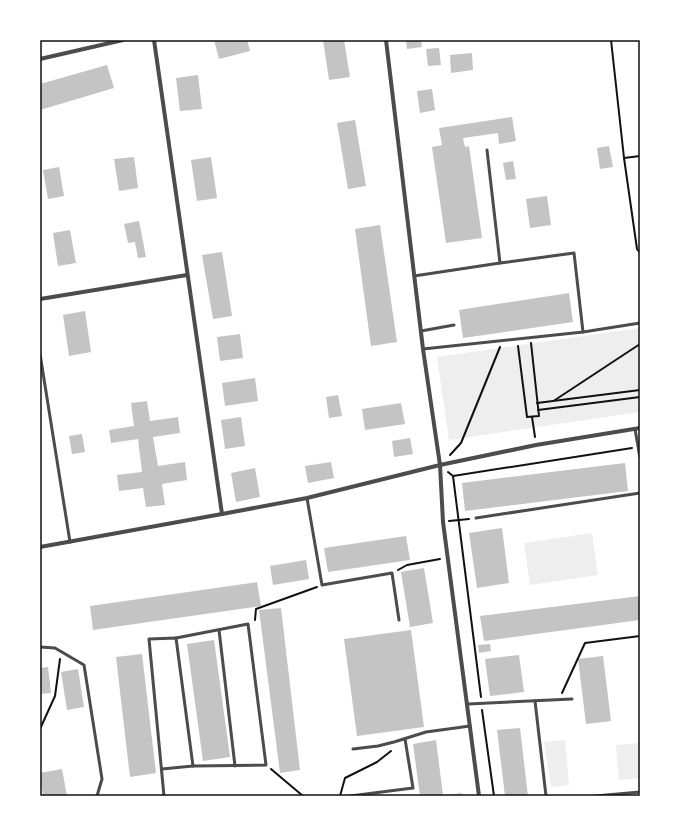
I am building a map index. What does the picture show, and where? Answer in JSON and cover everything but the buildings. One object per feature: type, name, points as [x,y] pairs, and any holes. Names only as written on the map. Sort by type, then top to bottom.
[{"type":"street","points":[[40,59],[123,40]]},
{"type":"street","points":[[154,40],[222,514]]},
{"type":"street","points":[[386,40],[423,349],[440,465],[443,522],[479,796]]},
{"type":"street","points":[[40,299],[187,275]]},
{"type":"street","points":[[40,547],[306,498],[440,465],[536,445],[638,429]]},
{"type":"lane","points":[[487,150],[500,263]]},
{"type":"lane","points":[[414,276],[574,253],[583,332]]},
{"type":"lane","points":[[423,349],[583,332],[640,323]]},
{"type":"lane","points":[[421,331],[454,325]]},
{"type":"lane","points":[[40,354],[70,542]]},
{"type":"lane","points":[[638,429],[638,447],[640,458]]},
{"type":"lane","points":[[476,518],[640,493]]},
{"type":"lane","points":[[306,498],[322,585],[392,573],[399,620]]},
{"type":"lane","points":[[162,770],[193,766],[266,764],[248,624],[176,638],[149,639],[164,796]]},
{"type":"lane","points":[[219,630],[235,766]]},
{"type":"lane","points":[[176,638],[193,766]]},
{"type":"lane","points":[[40,647],[55,648],[84,665],[102,779],[97,796]]},
{"type":"lane","points":[[468,704],[572,699]]},
{"type":"lane","points":[[536,701],[546,796]]},
{"type":"lane","points":[[354,749],[378,746],[426,732],[470,726]]},
{"type":"lane","points":[[350,796],[413,788],[406,739]]},
{"type":"lane","points":[[595,796],[640,792]]},
{"type":"path","points":[[612,40],[624,158],[637,249],[640,253]]},
{"type":"path","points":[[624,158],[640,156]]},
{"type":"path","points":[[517,339],[527,417],[539,416],[530,337]]},
{"type":"path","points":[[494,796],[453,476],[440,465],[461,443],[502,340]]},
{"type":"path","points":[[554,400],[640,344]]},
{"type":"path","points":[[537,402],[640,390]]},
{"type":"path","points":[[538,410],[640,397]]},
{"type":"path","points":[[532,417],[533,431]]},
{"type":"path","points":[[453,476],[638,447]]},
{"type":"path","points":[[443,522],[476,518]]},
{"type":"path","points":[[392,573],[407,565],[448,557]]},
{"type":"path","points":[[254,623],[256,609],[322,585]]},
{"type":"path","points":[[559,700],[585,643],[640,636]]},
{"type":"path","points":[[40,728],[54,696],[61,652]]},
{"type":"path","points":[[340,796],[345,778],[377,762],[394,748]]},
{"type":"path","points":[[266,764],[303,796]]},
{"type":"shaded area","points":[[640,328],[640,412],[449,440],[437,357]]},
{"type":"shaded area","points":[[592,533],[598,575],[530,585],[524,543]]},
{"type":"shaded area","points":[[565,740],[569,785],[551,787],[544,742]]},
{"type":"shaded area","points":[[640,743],[640,778],[619,780],[616,745]]}]
